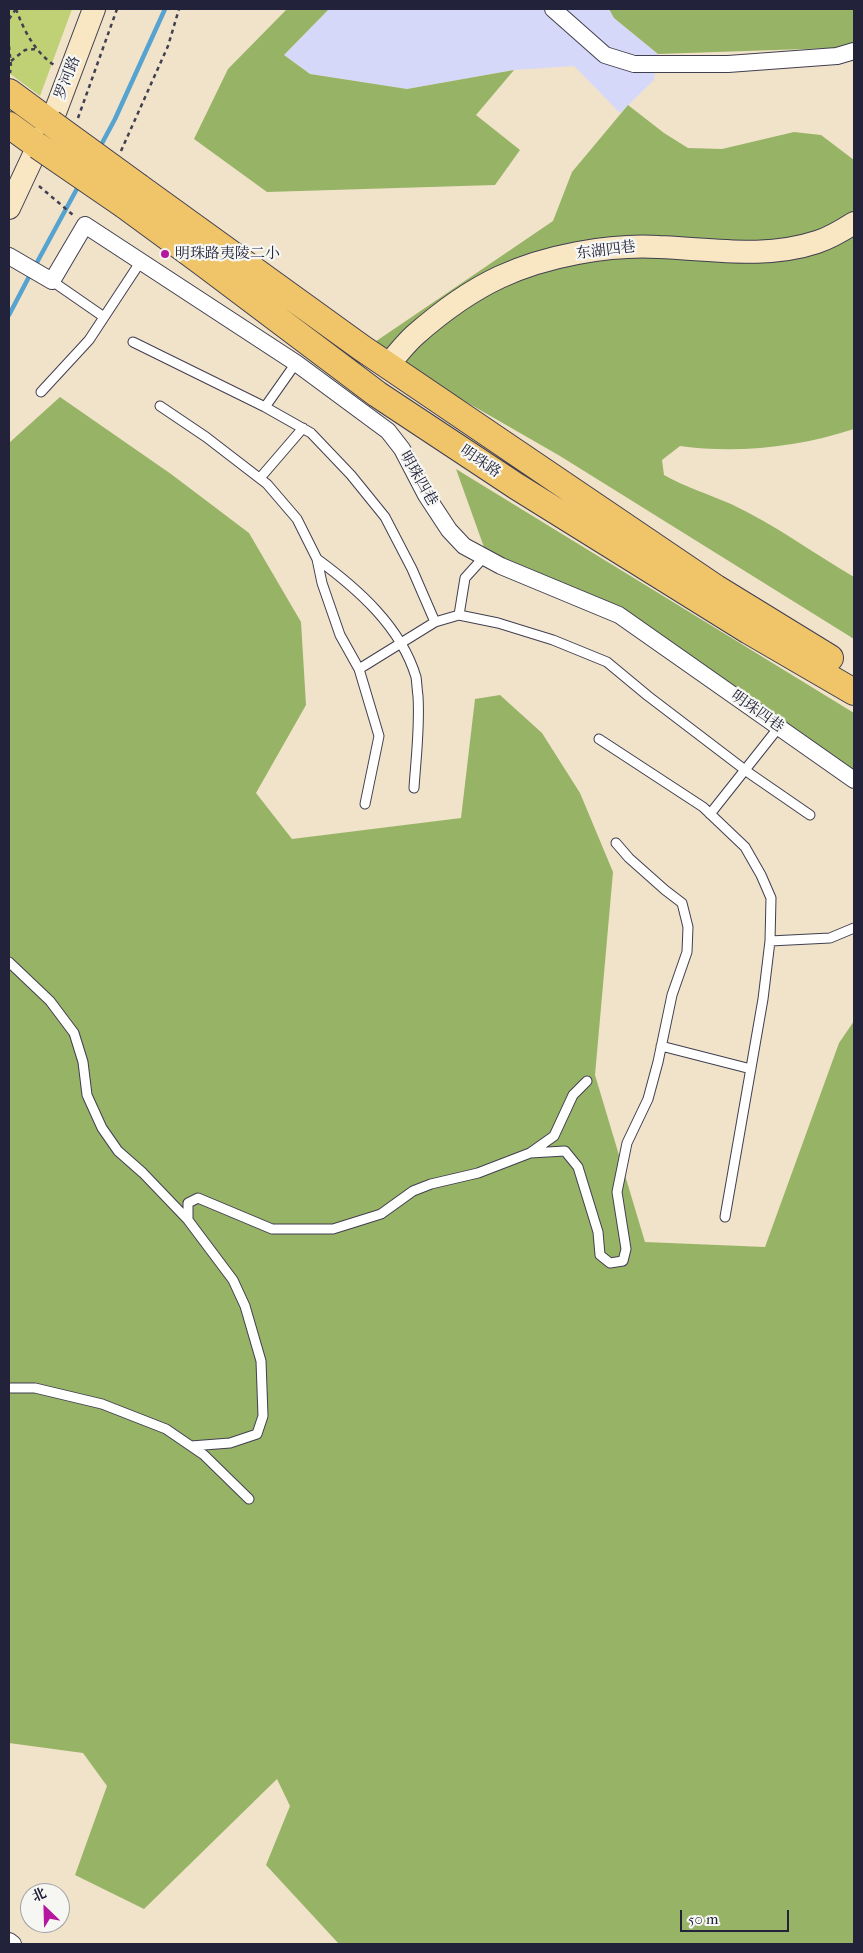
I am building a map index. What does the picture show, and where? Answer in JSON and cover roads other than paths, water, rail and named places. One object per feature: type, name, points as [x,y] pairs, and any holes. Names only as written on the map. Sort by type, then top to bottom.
[{"type":"main road","points":[[9,92],[55,126],[132,196]]},
{"type":"main road","points":[[9,125],[38,146],[132,196]]},
{"type":"main road","name":"明珠路","points":[[132,196],[716,588],[854,673]]},
{"type":"main road","name":"明珠路","points":[[132,196],[204,263],[377,394],[524,492],[749,631],[854,692]]},
{"type":"street","name":"罗河路","points":[[55,126],[60,69],[82,9]]},
{"type":"street","name":"罗河路","points":[[9,208],[38,146],[55,126],[94,9]]},
{"type":"street","points":[[553,9],[580,35],[605,55],[634,64],[728,64],[837,56],[854,51]]},
{"type":"street","name":"东湖四巷","points":[[387,366],[415,335],[453,305],[500,277],[542,262],[593,251],[656,246],[742,252],[788,250],[819,242],[854,223]]},
{"type":"street","name":"明珠四巷","points":[[52,282],[85,225],[296,363],[388,431],[402,449],[426,495],[449,530],[464,546],[501,566],[620,615],[854,780]]},
{"type":"street","points":[[9,256],[52,282]]},
{"type":"street","points":[[9,1941],[13,1944]]},
{"type":"lane","points":[[41,392],[89,340],[140,261]]},
{"type":"lane","points":[[52,282],[104,317]]},
{"type":"lane","points":[[132,342],[265,407],[311,433],[351,475],[385,517],[412,569],[435,622]]},
{"type":"lane","points":[[265,407],[296,363]]},
{"type":"lane","points":[[160,406],[206,437],[260,478],[297,519],[317,559],[322,583],[340,635],[359,669],[379,736],[365,804]]},
{"type":"lane","points":[[260,478],[303,428]]},
{"type":"lane","points":[[460,615],[465,578],[484,557]]},
{"type":"lane","points":[[317,559],[340,576],[381,615],[401,643],[416,678],[420,719],[414,788]]},
{"type":"lane","points":[[359,669],[435,622],[460,615],[508,626],[553,640],[607,662],[744,770],[810,815]]},
{"type":"lane","points":[[710,814],[779,727]]},
{"type":"lane","points":[[598,739],[703,807],[745,847],[772,898],[770,941],[763,999],[725,1217]]},
{"type":"lane","points":[[188,1220],[188,1203],[198,1198],[272,1229],[333,1229],[381,1214],[413,1191],[431,1184],[478,1173],[530,1154],[565,1151],[578,1167],[598,1232],[600,1255],[610,1263],[623,1261],[626,1249],[617,1192],[627,1143],[648,1099],[672,995],[687,952],[688,927],[682,903],[628,858],[616,843]]},
{"type":"lane","points":[[770,941],[830,938],[854,928]]},
{"type":"lane","points":[[9,962],[50,1001],[74,1032],[83,1062],[88,1095],[102,1128],[118,1151],[143,1173],[188,1220],[233,1280],[245,1306],[261,1361],[263,1416],[257,1434],[230,1443],[191,1446]]},
{"type":"lane","points":[[661,1046],[751,1069]]},
{"type":"lane","points":[[530,1154],[554,1136],[573,1095],[587,1081]]},
{"type":"lane","points":[[9,1388],[35,1388],[102,1404],[166,1429],[204,1455],[250,1499]]},
{"type":"waterway","points":[[100,147],[115,119],[165,9]]},
{"type":"waterway","points":[[35,266],[79,185]]},
{"type":"waterway","points":[[9,315],[31,273]]},
{"type":"place","name":"明珠路夷陵二小","points":[[165,254]]}]
